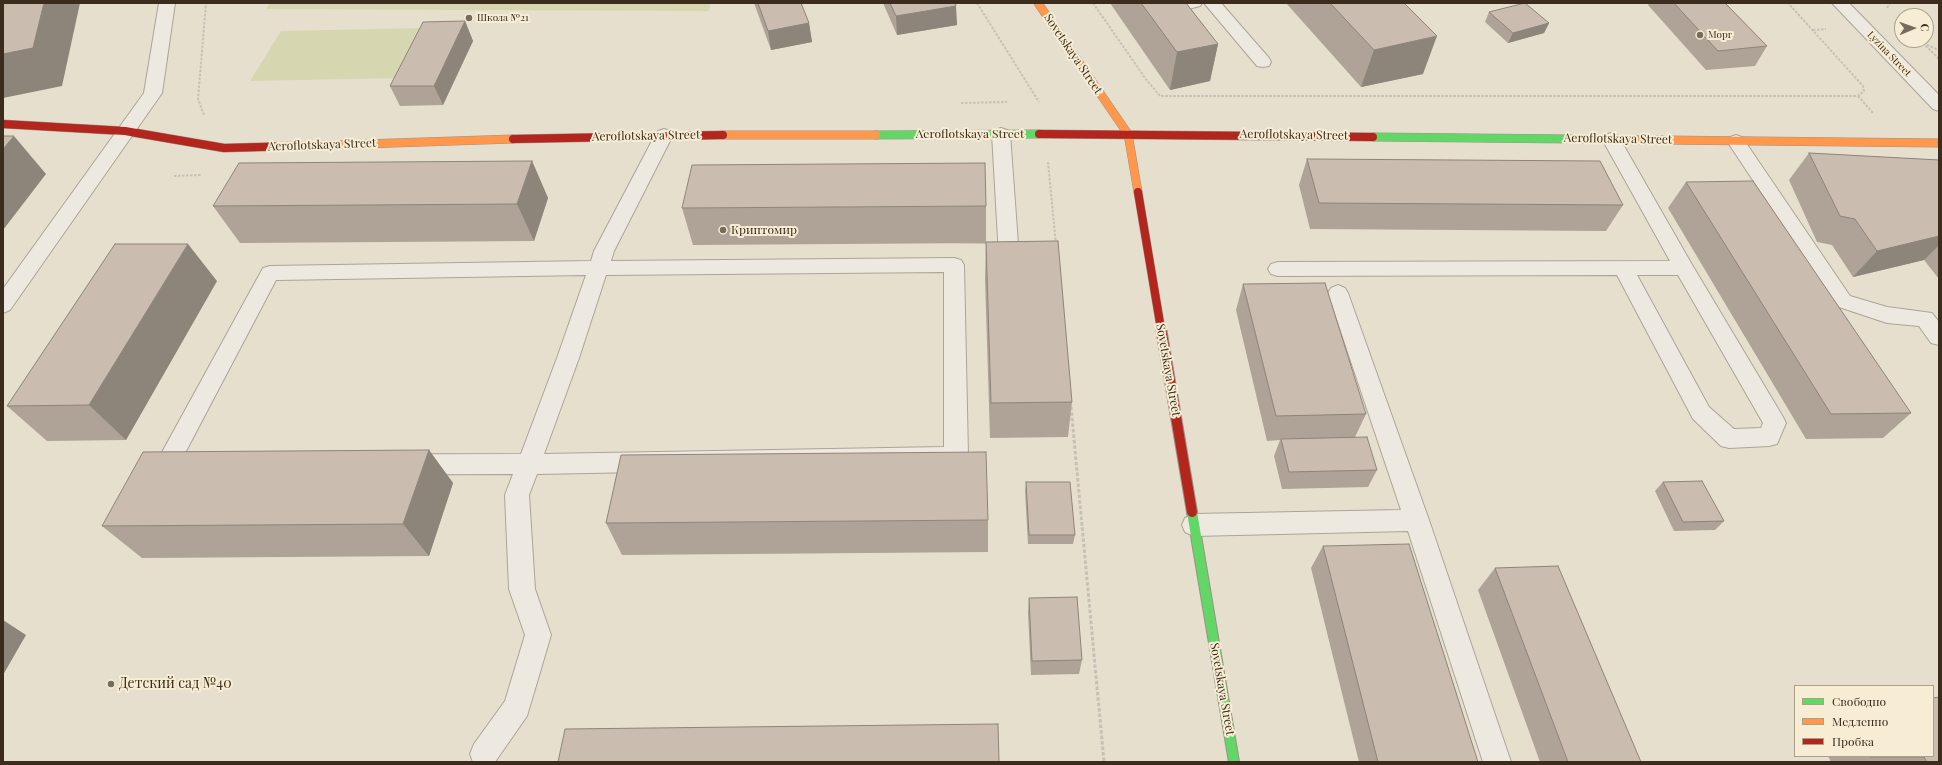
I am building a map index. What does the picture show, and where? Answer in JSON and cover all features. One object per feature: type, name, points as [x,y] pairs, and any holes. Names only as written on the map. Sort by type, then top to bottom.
[{"type":"street","points":[[3,304],[154,92],[167,3]]},
{"type":"street","name":"Sovetskaya Street","points":[[1038,3],[1128,134],[1234,762]]},
{"type":"street","points":[[1174,3],[1177,7],[1194,3]]},
{"type":"street","points":[[1212,3],[1263,62]]},
{"type":"street","name":"Lyzina Street","points":[[1840,3],[1939,105]]},
{"type":"street","name":"Aeroflotskaya Street","points":[[3,124],[125,131],[224,148],[664,135],[1002,134],[1128,134],[1939,143]]},
{"type":"street","points":[[1002,134],[1010,257]]},
{"type":"street","points":[[484,754],[517,707],[538,635],[522,589],[517,495],[568,358],[604,251],[664,135]]},
{"type":"street","points":[[1611,139],[1684,268],[1775,423],[1769,437],[1729,439],[1701,413],[1623,268]]},
{"type":"street","points":[[1736,140],[1843,301],[1887,315],[1925,319],[1939,337]]},
{"type":"street","points":[[954,265],[956,456],[528,464],[166,465],[270,273],[598,268],[954,265]]},
{"type":"street","points":[[1278,269],[1684,268]]},
{"type":"street","points":[[1338,293],[1417,520],[1497,762]]},
{"type":"street","points":[[1194,525],[1417,520]]},
{"type":"path","points":[[206,3],[198,99],[206,117]]},
{"type":"path","points":[[977,3],[1039,102]]},
{"type":"path","points":[[1093,3],[1145,78],[1160,96],[1858,96],[1864,91],[1863,86],[1788,3]]},
{"type":"path","points":[[1887,8],[1890,3]]},
{"type":"path","points":[[1928,48],[1939,58]]},
{"type":"path","points":[[1048,157],[1057,253]]},
{"type":"path","points":[[1071,404],[1104,762]]},
{"type":"green space","points":[[270,3],[711,3],[709,11],[266,9]]},
{"type":"green space","points":[[426,28],[402,78],[250,81],[281,31]]},
{"type":"building","points":[[3,3],[44,3],[33,48],[3,54]]},
{"type":"building","points":[[758,3],[801,3],[809,23],[768,31]]},
{"type":"building","points":[[890,3],[955,3],[956,6],[896,16]]},
{"type":"building","points":[[1141,3],[1186,3],[1218,44],[1177,52]]},
{"type":"building","points":[[1330,3],[1404,3],[1437,36],[1374,50]]},
{"type":"building","points":[[1525,3],[1549,23],[1513,33],[1489,12]]},
{"type":"building","points":[[1674,3],[1725,3],[1767,46],[1718,51]]},
{"type":"building","points":[[465,21],[434,86],[390,86],[423,22]]},
{"type":"building","points":[[3,136],[14,136],[3,149]]},
{"type":"building","points":[[1809,153],[1939,160],[1939,236],[1877,251],[1855,219],[1840,216]]},
{"type":"building","points":[[1307,159],[1600,161],[1623,205],[1319,203]]},
{"type":"building","points":[[532,161],[517,204],[213,206],[239,163]]},
{"type":"building","points":[[985,163],[986,206],[682,208],[692,165]]},
{"type":"building","points":[[1753,181],[1911,413],[1831,414],[1686,182]]},
{"type":"building","points":[[1058,241],[1072,402],[991,403],[986,242]]},
{"type":"building","points":[[115,244],[188,244],[89,405],[7,406]]},
{"type":"building","points":[[1325,283],[1366,414],[1276,416],[1243,284]]},
{"type":"building","points":[[1367,437],[1377,470],[1289,472],[1281,439]]},
{"type":"building","points":[[429,450],[403,524],[102,526],[143,452]]},
{"type":"building","points":[[986,452],[988,520],[606,523],[621,455]]},
{"type":"building","points":[[1702,481],[1724,521],[1683,522],[1663,482]]},
{"type":"building","points":[[1026,482],[1070,482],[1075,535],[1029,535]]},
{"type":"building","points":[[1409,544],[1478,762],[1378,762],[1323,546]]},
{"type":"building","points":[[1558,566],[1641,762],[1568,762],[1495,568]]},
{"type":"building","points":[[1077,597],[1082,660],[1032,661],[1029,598]]},
{"type":"building","points":[[1939,697],[1939,762],[1927,762],[1924,757],[1934,757],[1934,698]]},
{"type":"building","points":[[998,724],[999,762],[558,762],[565,729]]},
{"type":"traffic: fast","points":[[876,135],[1039,134]]},
{"type":"traffic: fast","points":[[1373,137],[1573,139]]},
{"type":"traffic: fast","points":[[1192,512],[1234,762]]},
{"type":"traffic: slow","points":[[1038,3],[1128,134],[1138,192]]},
{"type":"traffic: slow","points":[[723,135],[876,135]]},
{"type":"traffic: slow","points":[[334,145],[513,139]]},
{"type":"traffic: slow","points":[[1573,139],[1939,143]]},
{"type":"traffic: jam","points":[[3,124],[125,131],[224,148],[334,145]]},
{"type":"traffic: jam","points":[[1039,134],[1373,137]]},
{"type":"traffic: jam","points":[[513,139],[723,135]]},
{"type":"traffic: jam","points":[[1138,192],[1192,512]]},
{"type":"place","name":"Школа №21","points":[[469,18]]},
{"type":"place","name":"Морг","points":[[1700,35]]},
{"type":"place","name":"Криптомир","points":[[723,230]]},
{"type":"place","name":"Детский сад №40","points":[[111,684]]}]
